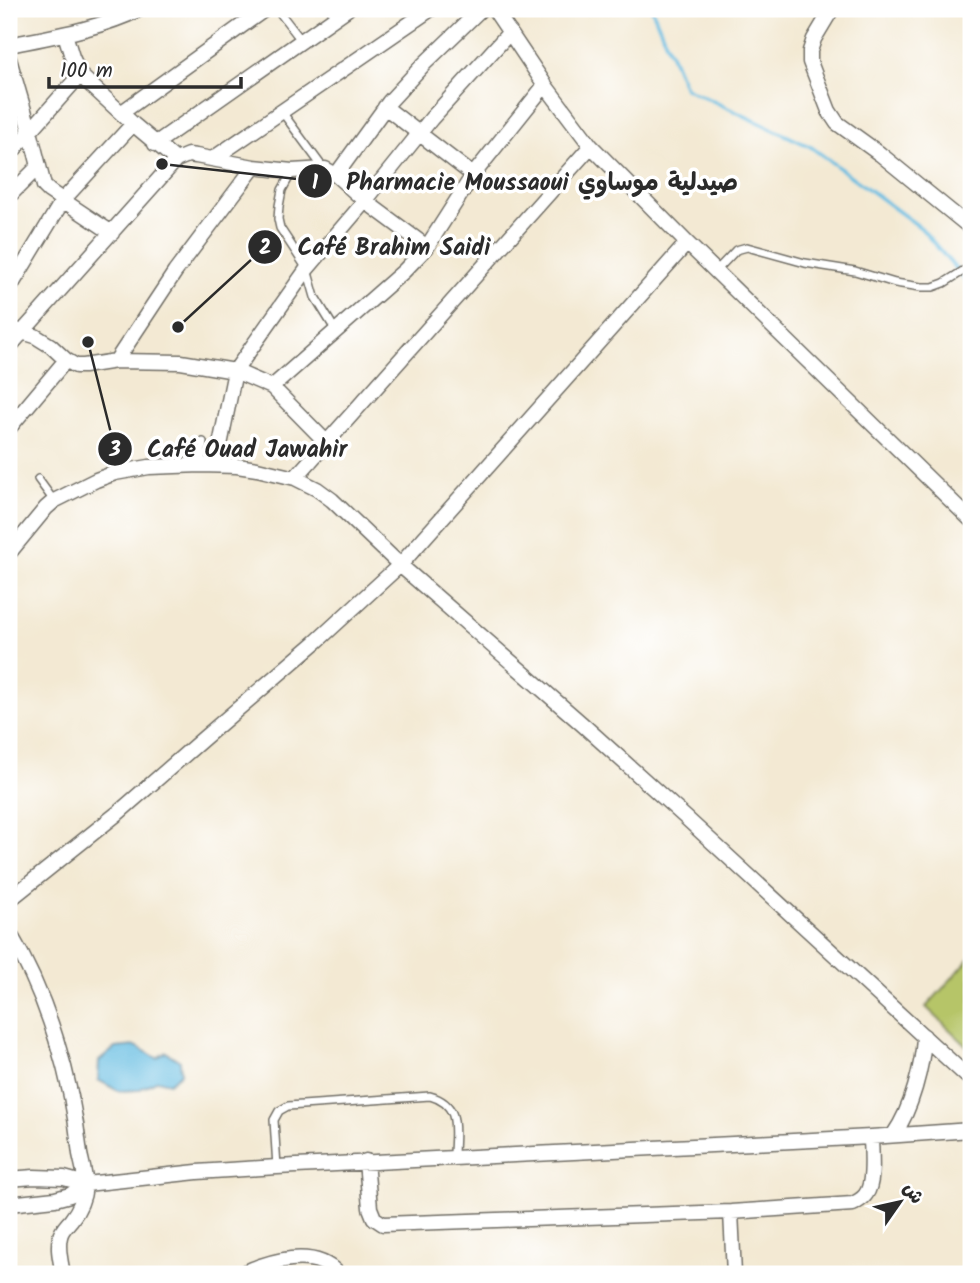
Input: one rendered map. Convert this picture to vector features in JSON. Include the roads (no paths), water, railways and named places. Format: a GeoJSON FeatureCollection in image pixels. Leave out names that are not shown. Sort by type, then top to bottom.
{"type":"FeatureCollection","features":[{"type":"Feature","properties":{"kind":"street"},"geometry":{"type":"LineString","coordinates":[[9,45],[96,27],[140,9]]}},
{"type":"Feature","properties":{"kind":"street"},"geometry":{"type":"LineString","coordinates":[[121,113],[265,9]]}},
{"type":"Feature","properties":{"kind":"street"},"geometry":{"type":"LineString","coordinates":[[155,144],[347,9]]}},
{"type":"Feature","properties":{"kind":"street"},"geometry":{"type":"LineString","coordinates":[[214,158],[431,9]]}},
{"type":"Feature","properties":{"kind":"street"},"geometry":{"type":"LineString","coordinates":[[330,172],[424,64],[481,9]]}},
{"type":"Feature","properties":{"kind":"street"},"geometry":{"type":"LineString","coordinates":[[494,9],[545,85],[591,146],[971,520]]}},
{"type":"Feature","properties":{"kind":"street"},"geometry":{"type":"LineString","coordinates":[[832,9],[814,39],[810,62],[836,123],[869,145],[971,228]]}},
{"type":"Feature","properties":{"kind":"street"},"geometry":{"type":"LineString","coordinates":[[208,465],[235,371],[307,268],[418,134],[510,32]]}},
{"type":"Feature","properties":{"kind":"street"},"geometry":{"type":"LineString","coordinates":[[65,34],[80,75],[132,124],[176,160]]}},
{"type":"Feature","properties":{"kind":"street"},"geometry":{"type":"LineString","coordinates":[[9,59],[44,186],[111,233]]}},
{"type":"Feature","properties":{"kind":"street"},"geometry":{"type":"LineString","coordinates":[[9,155],[80,75]]}},
{"type":"Feature","properties":{"kind":"street"},"geometry":{"type":"LineString","coordinates":[[272,387],[404,271],[427,247],[473,176],[545,85]]}},
{"type":"Feature","properties":{"kind":"street"},"geometry":{"type":"LineString","coordinates":[[385,107],[473,176]]}},
{"type":"Feature","properties":{"kind":"street"},"geometry":{"type":"LineString","coordinates":[[9,289],[63,200],[132,124]]}},
{"type":"Feature","properties":{"kind":"street"},"geometry":{"type":"LineString","coordinates":[[295,478],[591,146]]}},
{"type":"Feature","properties":{"kind":"street"},"geometry":{"type":"LineString","coordinates":[[9,347],[15,330],[111,233],[176,160],[188,155],[254,167],[330,172],[427,247]]}},
{"type":"Feature","properties":{"kind":"street"},"geometry":{"type":"LineString","coordinates":[[9,196],[39,166]]}},
{"type":"Feature","properties":{"kind":"street"},"geometry":{"type":"LineString","coordinates":[[116,360],[175,272],[254,167]]}},
{"type":"Feature","properties":{"kind":"street"},"geometry":{"type":"LineString","coordinates":[[9,900],[118,813],[316,642],[400,565],[687,243]]}},
{"type":"Feature","properties":{"kind":"street"},"geometry":{"type":"LineString","coordinates":[[15,330],[35,336],[76,366],[116,360],[181,362],[235,371],[272,387],[327,443]]}},
{"type":"Feature","properties":{"kind":"street"},"geometry":{"type":"LineString","coordinates":[[9,428],[65,360]]}},
{"type":"Feature","properties":{"kind":"street"},"geometry":{"type":"LineString","coordinates":[[9,553],[46,508],[96,480],[115,473],[149,467],[208,465],[257,469],[295,478],[317,489],[602,742],[971,1080]]}},
{"type":"Feature","properties":{"kind":"street"},"geometry":{"type":"LineString","coordinates":[[9,932],[37,986],[57,1045],[76,1122],[86,1184],[80,1207],[60,1238],[63,1274]]}},
{"type":"Feature","properties":{"kind":"street"},"geometry":{"type":"LineString","coordinates":[[894,1134],[906,1113],[916,1082],[924,1052],[924,1036]]}},
{"type":"Feature","properties":{"kind":"street"},"geometry":{"type":"LineString","coordinates":[[9,1179],[64,1178],[86,1184],[197,1172],[366,1161],[971,1130]]}},
{"type":"Feature","properties":{"kind":"street"},"geometry":{"type":"LineString","coordinates":[[366,1161],[370,1208],[374,1218],[383,1224],[731,1212],[853,1204],[862,1199],[871,1182],[871,1136]]}},
{"type":"Feature","properties":{"kind":"street"},"geometry":{"type":"LineString","coordinates":[[9,1204],[55,1199],[70,1195],[86,1184]]}},
{"type":"Feature","properties":{"kind":"street"},"geometry":{"type":"LineString","coordinates":[[731,1212],[734,1274]]}},
{"type":"Feature","properties":{"kind":"street"},"geometry":{"type":"LineString","coordinates":[[241,1274],[279,1260],[301,1259],[321,1261],[331,1266],[338,1274]]}},
{"type":"Feature","properties":{"kind":"lane"},"geometry":{"type":"LineString","coordinates":[[277,9],[301,40]]}},
{"type":"Feature","properties":{"kind":"lane"},"geometry":{"type":"LineString","coordinates":[[282,112],[330,172]]}},
{"type":"Feature","properties":{"kind":"lane"},"geometry":{"type":"LineString","coordinates":[[292,171],[282,190],[278,219],[280,228],[307,268],[315,297],[336,331]]}},
{"type":"Feature","properties":{"kind":"lane"},"geometry":{"type":"LineString","coordinates":[[716,271],[736,250],[747,247],[921,287],[944,283],[971,266]]}},
{"type":"Feature","properties":{"kind":"lane"},"geometry":{"type":"LineString","coordinates":[[203,442],[208,465]]}},
{"type":"Feature","properties":{"kind":"lane"},"geometry":{"type":"LineString","coordinates":[[107,448],[115,473]]}},
{"type":"Feature","properties":{"kind":"lane"},"geometry":{"type":"LineString","coordinates":[[38,479],[54,502]]}},
{"type":"Feature","properties":{"kind":"lane"},"geometry":{"type":"LineString","coordinates":[[277,1167],[274,1119],[279,1111],[288,1106],[430,1096],[442,1099],[454,1116],[454,1157]]}},
{"type":"Feature","properties":{"kind":"water"},"geometry":{"type":"Polygon","coordinates":[[[136,1046],[157,1058],[166,1052],[180,1061],[181,1073],[169,1083],[158,1080],[138,1090],[118,1091],[98,1080],[99,1061],[115,1048],[136,1046]]]}},
{"type":"Feature","properties":{"kind":"waterway"},"geometry":{"type":"LineString","coordinates":[[652,9],[685,88],[811,147],[921,228],[971,287]]}},
{"type":"Feature","properties":{"kind":"place","name":"Pharmacie Moussaoui صيدلية موساوي"},"geometry":{"type":"Point","coordinates":[162,164]}},
{"type":"Feature","properties":{"kind":"place","name":"Café Brahim Saidi"},"geometry":{"type":"Point","coordinates":[178,327]}},
{"type":"Feature","properties":{"kind":"place","name":"Café Ouad Jawahir"},"geometry":{"type":"Point","coordinates":[88,342]}}]}
